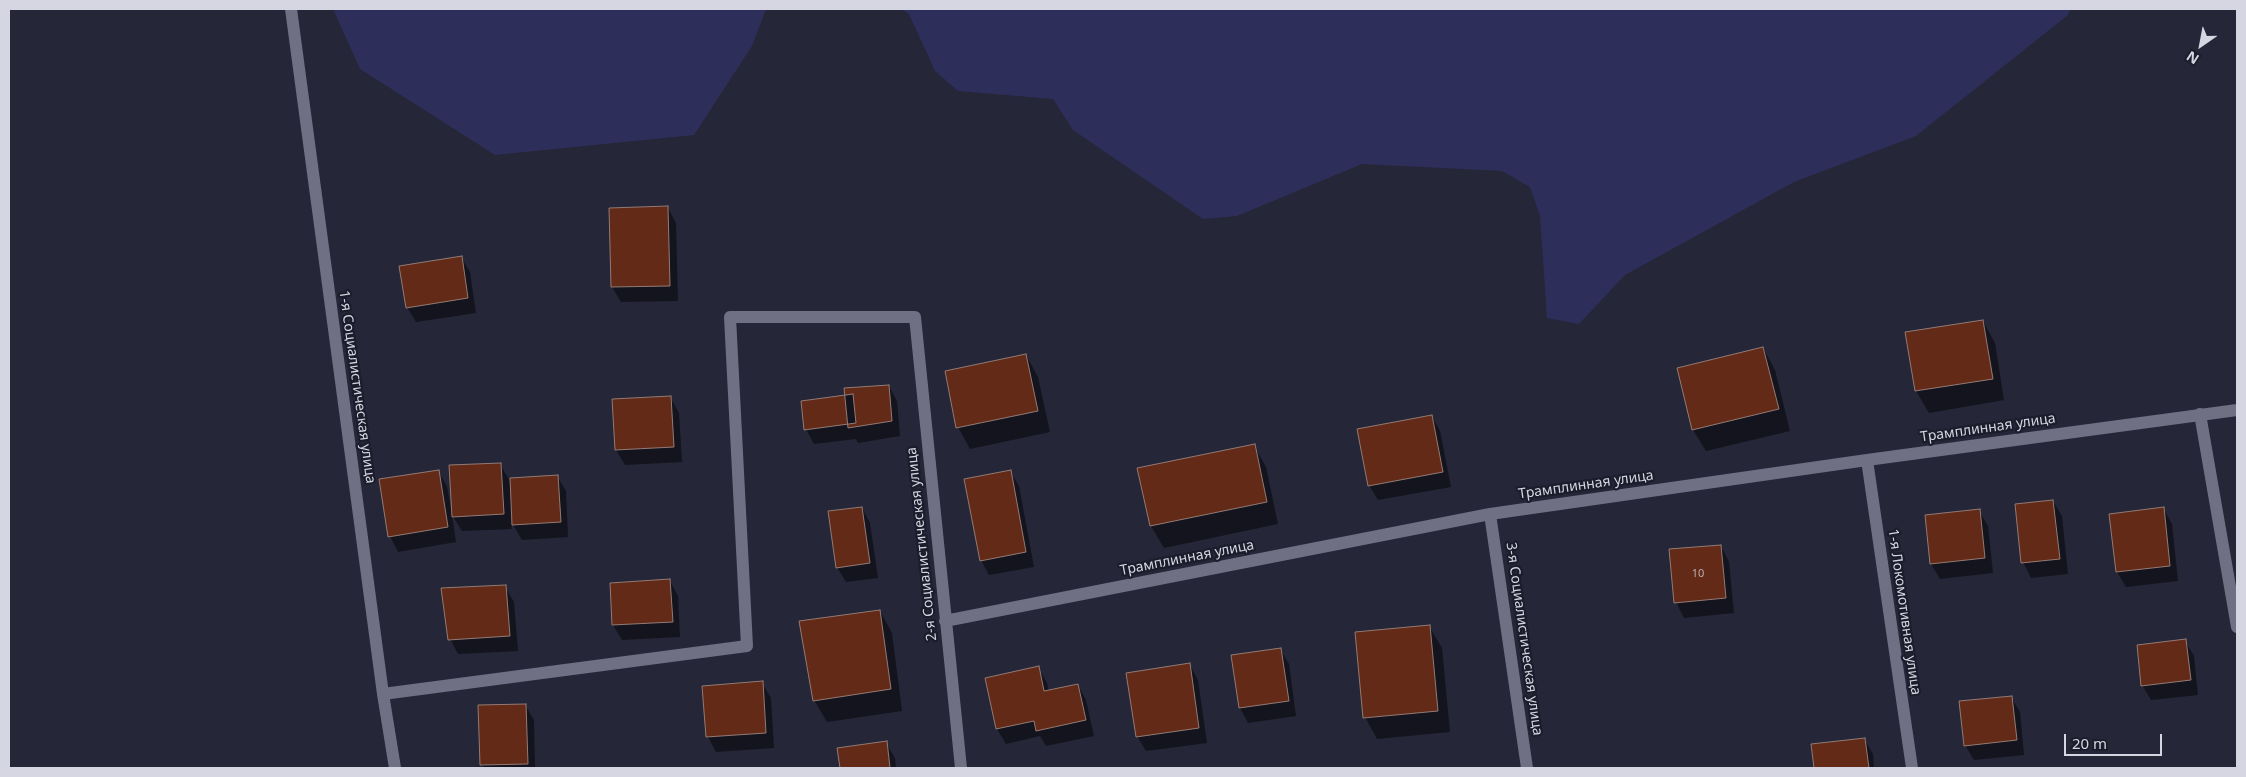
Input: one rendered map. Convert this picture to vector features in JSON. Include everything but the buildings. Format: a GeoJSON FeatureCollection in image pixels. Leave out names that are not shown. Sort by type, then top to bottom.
{"type":"FeatureCollection","features":[{"type":"Feature","properties":{"kind":"street","name":"1-я Социалистическая улица"},"geometry":{"type":"LineString","coordinates":[[290,9],[383,694],[396,768]]}},
{"type":"Feature","properties":{"kind":"street","name":"2-я Социалистическая улица"},"geometry":{"type":"LineString","coordinates":[[383,694],[747,646],[730,317],[915,317],[961,768]]}},
{"type":"Feature","properties":{"kind":"street","name":"Трамплинная улица"},"geometry":{"type":"LineString","coordinates":[[945,621],[1490,514],[2237,410]]}},
{"type":"Feature","properties":{"kind":"street"},"geometry":{"type":"LineString","coordinates":[[2200,414],[2237,627]]}},
{"type":"Feature","properties":{"kind":"street","name":"1-я Локомотивная улица"},"geometry":{"type":"LineString","coordinates":[[1867,460],[1912,768]]}},
{"type":"Feature","properties":{"kind":"street","name":"3-я Социалистическая улица"},"geometry":{"type":"LineString","coordinates":[[1490,514],[1527,768]]}},
{"type":"Feature","properties":{"kind":"shaded area"},"geometry":{"type":"Polygon","coordinates":[[[333,9],[766,9],[752,46],[694,135],[495,155],[360,69],[333,9]]]}},
{"type":"Feature","properties":{"kind":"shaded area"},"geometry":{"type":"Polygon","coordinates":[[[902,9],[2070,9],[2068,15],[1916,136],[1794,182],[1625,275],[1579,324],[1547,318],[1540,216],[1530,187],[1502,171],[1362,164],[1237,216],[1203,219],[1073,130],[1053,99],[958,91],[935,71],[909,14],[902,9]]]}}]}
